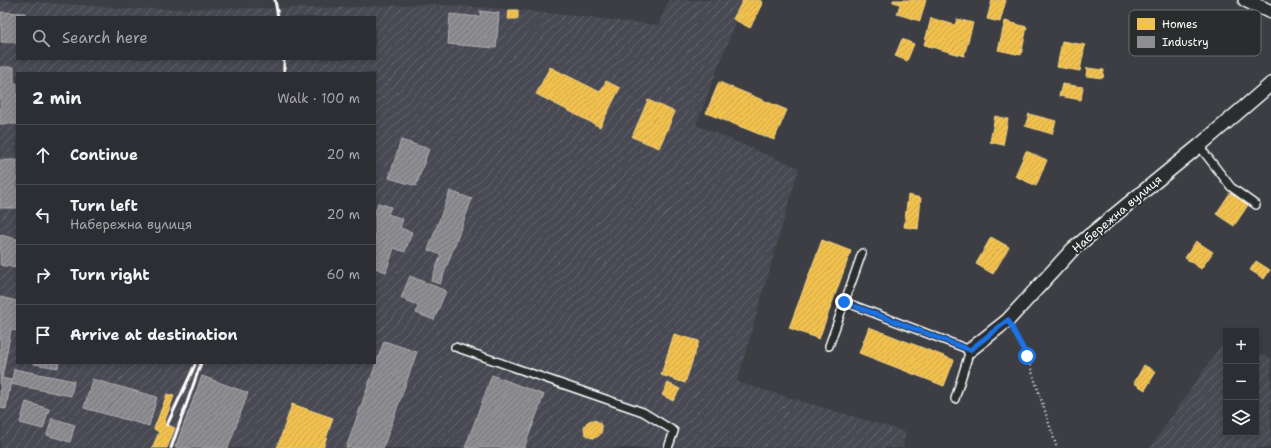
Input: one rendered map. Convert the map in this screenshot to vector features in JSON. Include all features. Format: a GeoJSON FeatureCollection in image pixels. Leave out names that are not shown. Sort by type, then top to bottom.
{"type":"FeatureCollection","features":[{"type":"Feature","properties":{"kind":"street"},"geometry":{"type":"LineString","coordinates":[[1245,0],[1271,12]]}},
{"type":"Feature","properties":{"kind":"street","name":"Набережна вулиця"},"geometry":{"type":"LineString","coordinates":[[970,350],[1008,320],[1073,249],[1199,146],[1271,84]]}},
{"type":"Feature","properties":{"kind":"lane"},"geometry":{"type":"LineString","coordinates":[[1199,146],[1231,187],[1256,205]]}},
{"type":"Feature","properties":{"kind":"lane"},"geometry":{"type":"LineString","coordinates":[[829,346],[862,253]]}},
{"type":"Feature","properties":{"kind":"lane"},"geometry":{"type":"LineString","coordinates":[[844,302],[970,350],[955,399]]}},
{"type":"Feature","properties":{"kind":"lane"},"geometry":{"type":"LineString","coordinates":[[455,347],[643,412],[674,431],[668,448]]}},
{"type":"Feature","properties":{"kind":"path"},"geometry":{"type":"LineString","coordinates":[[1008,320],[1027,356],[1058,448]]}},
{"type":"Feature","properties":{"kind":"shaded area"},"geometry":{"type":"Polygon","coordinates":[[[0,0],[112,7],[118,9],[334,8],[427,4],[518,10],[658,25],[669,0],[744,0],[696,125],[799,168],[737,382],[906,432],[903,448],[0,448],[0,434],[3,425],[0,424],[0,0]]]}},
{"type":"Feature","properties":{"kind":"shaded area"},"geometry":{"type":"Polygon","coordinates":[[[1223,342],[1223,436],[1259,436],[1259,354],[1271,358],[1271,448],[1150,448],[1223,342]]]}},
{"type":"Feature","properties":{"kind":"building: Homes"},"geometry":{"type":"Polygon","coordinates":[[[743,0],[759,0],[763,2],[750,28],[733,19],[743,0]]]}},
{"type":"Feature","properties":{"kind":"building: Homes"},"geometry":{"type":"Polygon","coordinates":[[[893,0],[926,0],[920,21],[897,14],[900,4],[893,2],[893,0]]]}},
{"type":"Feature","properties":{"kind":"building: Homes"},"geometry":{"type":"Polygon","coordinates":[[[992,0],[1006,0],[1000,22],[987,19],[992,0]]]}},
{"type":"Feature","properties":{"kind":"building: Homes"},"geometry":{"type":"Polygon","coordinates":[[[509,10],[518,10],[518,19],[508,19],[509,10]]]}},
{"type":"Feature","properties":{"kind":"building: Homes"},"geometry":{"type":"Polygon","coordinates":[[[931,18],[955,25],[957,19],[973,23],[964,56],[924,45],[931,18]]]}},
{"type":"Feature","properties":{"kind":"building: Homes"},"geometry":{"type":"Polygon","coordinates":[[[1005,21],[1027,27],[1021,55],[998,50],[1005,21]]]}},
{"type":"Feature","properties":{"kind":"building: Homes"},"geometry":{"type":"Polygon","coordinates":[[[902,39],[914,44],[907,61],[895,56],[902,39]]]}},
{"type":"Feature","properties":{"kind":"building: Homes"},"geometry":{"type":"Polygon","coordinates":[[[1062,41],[1085,45],[1080,71],[1057,67],[1062,41]]]}},
{"type":"Feature","properties":{"kind":"building: Homes"},"geometry":{"type":"Polygon","coordinates":[[[550,67],[600,92],[606,81],[620,88],[600,127],[536,94],[550,67]]]}},
{"type":"Feature","properties":{"kind":"building: Homes"},"geometry":{"type":"Polygon","coordinates":[[[1087,68],[1104,70],[1103,78],[1086,76],[1087,68]]]}},
{"type":"Feature","properties":{"kind":"building: Homes"},"geometry":{"type":"Polygon","coordinates":[[[719,82],[787,110],[774,140],[706,113],[719,82]]]}},
{"type":"Feature","properties":{"kind":"building: Homes"},"geometry":{"type":"Polygon","coordinates":[[[1062,84],[1083,87],[1081,100],[1059,96],[1062,84]]]}},
{"type":"Feature","properties":{"kind":"building: Homes"},"geometry":{"type":"Polygon","coordinates":[[[648,100],[675,112],[659,148],[632,137],[648,100]]]}},
{"type":"Feature","properties":{"kind":"building: Homes"},"geometry":{"type":"Polygon","coordinates":[[[1029,114],[1056,121],[1052,134],[1025,126],[1029,114]]]}},
{"type":"Feature","properties":{"kind":"building: Homes"},"geometry":{"type":"Polygon","coordinates":[[[995,116],[1008,119],[1003,145],[990,142],[995,116]]]}},
{"type":"Feature","properties":{"kind":"building: Homes"},"geometry":{"type":"Polygon","coordinates":[[[1026,151],[1047,160],[1036,186],[1015,176],[1026,151]]]}},
{"type":"Feature","properties":{"kind":"building: Homes"},"geometry":{"type":"Polygon","coordinates":[[[1230,193],[1248,205],[1234,226],[1216,214],[1230,193]]]}},
{"type":"Feature","properties":{"kind":"building: Homes"},"geometry":{"type":"Polygon","coordinates":[[[908,195],[921,198],[918,229],[904,227],[908,195]]]}},
{"type":"Feature","properties":{"kind":"building: Homes"},"geometry":{"type":"Polygon","coordinates":[[[991,237],[1009,247],[993,274],[976,264],[991,237]]]}},
{"type":"Feature","properties":{"kind":"building: Homes"},"geometry":{"type":"Polygon","coordinates":[[[822,240],[851,251],[819,339],[789,328],[822,240]]]}},
{"type":"Feature","properties":{"kind":"building: Homes"},"geometry":{"type":"Polygon","coordinates":[[[1196,241],[1213,252],[1201,269],[1185,258],[1196,241]]]}},
{"type":"Feature","properties":{"kind":"building: Homes"},"geometry":{"type":"Polygon","coordinates":[[[1256,261],[1270,270],[1264,279],[1250,270],[1256,261]]]}},
{"type":"Feature","properties":{"kind":"building: Homes"},"geometry":{"type":"Polygon","coordinates":[[[869,327],[954,360],[944,386],[859,353],[869,327]]]}},
{"type":"Feature","properties":{"kind":"building: Homes"},"geometry":{"type":"Polygon","coordinates":[[[674,334],[699,341],[685,383],[661,375],[674,334]]]}},
{"type":"Feature","properties":{"kind":"building: Homes"},"geometry":{"type":"Polygon","coordinates":[[[1144,365],[1156,372],[1145,390],[1134,383],[1144,365]]]}},
{"type":"Feature","properties":{"kind":"building: Homes"},"geometry":{"type":"Polygon","coordinates":[[[668,383],[680,389],[673,401],[662,395],[668,383]]]}},
{"type":"Feature","properties":{"kind":"building: Homes"},"geometry":{"type":"Polygon","coordinates":[[[167,394],[174,396],[164,423],[175,428],[167,448],[152,448],[159,432],[154,429],[167,394]]]}},
{"type":"Feature","properties":{"kind":"building: Homes"},"geometry":{"type":"Polygon","coordinates":[[[292,404],[333,418],[323,448],[277,448],[292,404]]]}},
{"type":"Feature","properties":{"kind":"building: Homes"},"geometry":{"type":"Polygon","coordinates":[[[589,420],[597,420],[602,425],[600,436],[597,438],[589,438],[584,433],[584,425],[589,420]]]}},
{"type":"Feature","properties":{"kind":"building: Industry"},"geometry":{"type":"Polygon","coordinates":[[[480,11],[499,13],[496,48],[448,44],[450,14],[480,17],[480,11]]]}},
{"type":"Feature","properties":{"kind":"building: Industry"},"geometry":{"type":"Polygon","coordinates":[[[1,12],[25,13],[25,16],[16,16],[16,43],[1,42],[1,12]]]}},
{"type":"Feature","properties":{"kind":"building: Industry"},"geometry":{"type":"Polygon","coordinates":[[[0,67],[14,67],[14,83],[16,83],[16,124],[0,124],[0,67]]]}},
{"type":"Feature","properties":{"kind":"building: Industry"},"geometry":{"type":"Polygon","coordinates":[[[401,140],[429,149],[416,186],[389,178],[401,140]]]}},
{"type":"Feature","properties":{"kind":"building: Industry"},"geometry":{"type":"Polygon","coordinates":[[[0,160],[16,160],[16,208],[0,208],[0,160]]]}},
{"type":"Feature","properties":{"kind":"building: Industry"},"geometry":{"type":"Polygon","coordinates":[[[450,191],[472,199],[440,284],[431,281],[441,255],[428,250],[450,191]]]}},
{"type":"Feature","properties":{"kind":"building: Industry"},"geometry":{"type":"Polygon","coordinates":[[[378,203],[391,207],[388,214],[403,219],[400,228],[412,232],[405,252],[394,248],[386,272],[376,268],[376,209],[378,203]]]}},
{"type":"Feature","properties":{"kind":"building: Industry"},"geometry":{"type":"Polygon","coordinates":[[[0,235],[16,239],[16,268],[0,265],[0,235]]]}},
{"type":"Feature","properties":{"kind":"building: Industry"},"geometry":{"type":"Polygon","coordinates":[[[410,276],[446,291],[434,320],[416,313],[418,306],[401,298],[410,276]]]}},
{"type":"Feature","properties":{"kind":"building: Industry"},"geometry":{"type":"Polygon","coordinates":[[[0,297],[16,301],[16,331],[11,330],[2,378],[11,380],[6,409],[0,408],[0,297]]]}},
{"type":"Feature","properties":{"kind":"building: Industry"},"geometry":{"type":"Polygon","coordinates":[[[384,341],[417,352],[383,448],[346,448],[376,364],[384,341]]]}},
{"type":"Feature","properties":{"kind":"building: Industry"},"geometry":{"type":"Polygon","coordinates":[[[34,364],[59,364],[58,368],[34,364]]]}},
{"type":"Feature","properties":{"kind":"building: Industry"},"geometry":{"type":"Polygon","coordinates":[[[14,369],[74,381],[71,396],[11,384],[14,369]]]}},
{"type":"Feature","properties":{"kind":"building: Industry"},"geometry":{"type":"Polygon","coordinates":[[[492,375],[544,395],[524,448],[465,448],[492,375]]]}},
{"type":"Feature","properties":{"kind":"building: Industry"},"geometry":{"type":"Polygon","coordinates":[[[202,376],[248,393],[228,448],[175,448],[202,376]]]}},
{"type":"Feature","properties":{"kind":"building: Industry"},"geometry":{"type":"Polygon","coordinates":[[[92,379],[157,397],[149,426],[84,408],[92,379]]]}},
{"type":"Feature","properties":{"kind":"building: Industry"},"geometry":{"type":"Polygon","coordinates":[[[26,402],[49,409],[43,429],[20,423],[26,402]]]}},
{"type":"Feature","properties":{"kind":"building: Industry"},"geometry":{"type":"Polygon","coordinates":[[[52,418],[75,425],[70,442],[47,435],[52,418]]]}},
{"type":"Feature","properties":{"kind":"railway"},"geometry":{"type":"LineString","coordinates":[[275,0],[278,16]]}},
{"type":"Feature","properties":{"kind":"railway"},"geometry":{"type":"LineString","coordinates":[[284,60],[284,72]]}},
{"type":"Feature","properties":{"kind":"railway"},"geometry":{"type":"LineString","coordinates":[[171,448],[201,364]]}},
{"type":"Feature","properties":{"kind":"railway"},"geometry":{"type":"LineString","coordinates":[[167,425],[195,365]]}},
{"type":"Feature","properties":{"kind":"route"},"geometry":{"type":"LineString","coordinates":[[844,302],[970,350],[1008,320],[1027,356]]}}]}
